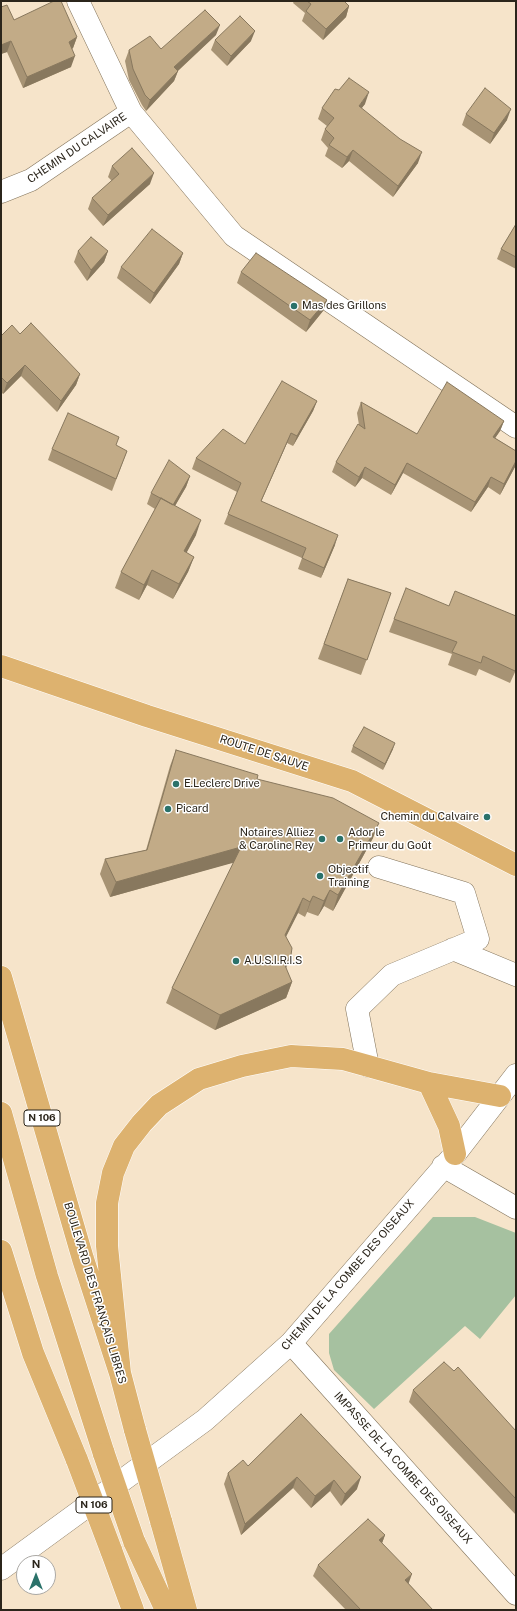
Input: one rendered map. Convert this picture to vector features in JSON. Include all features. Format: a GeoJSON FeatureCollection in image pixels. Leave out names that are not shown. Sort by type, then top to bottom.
{"type":"FeatureCollection","features":[{"type":"Feature","properties":{"kind":"main road","name":"ROUTE DE SAUVE"},"geometry":{"type":"LineString","coordinates":[[1,666],[147,716],[352,781],[516,865]]}},
{"type":"Feature","properties":{"kind":"main road","name":"BOULEVARD DES FRANÇAIS LIBRES"},"geometry":{"type":"LineString","coordinates":[[1,977],[83,1259],[120,1373],[186,1610]]}},
{"type":"Feature","properties":{"kind":"main road"},"geometry":{"type":"LineString","coordinates":[[120,1373],[107,1246],[106,1203],[113,1173],[124,1146],[142,1123],[159,1105],[199,1079],[242,1066],[290,1056],[343,1059],[429,1083],[500,1096]]}},
{"type":"Feature","properties":{"kind":"main road"},"geometry":{"type":"LineString","coordinates":[[429,1083],[448,1126],[449,1160]]}},
{"type":"Feature","properties":{"kind":"main road","name":"N 106"},"geometry":{"type":"LineString","coordinates":[[1,1113],[47,1276],[104,1454],[134,1541],[166,1610]]}},
{"type":"Feature","properties":{"kind":"main road","name":"N 106"},"geometry":{"type":"LineString","coordinates":[[1,1251],[33,1353],[77,1460],[133,1610]]}},
{"type":"Feature","properties":{"kind":"main road","name":"N 106"},"geometry":{"type":"LineString","coordinates":[[134,1541],[150,1610]]}},
{"type":"Feature","properties":{"kind":"street"},"geometry":{"type":"LineString","coordinates":[[78,1],[131,112],[234,236],[516,427]]}},
{"type":"Feature","properties":{"kind":"street","name":"CHEMIN DU CALVAIRE"},"geometry":{"type":"LineString","coordinates":[[1,192],[31,180],[131,112]]}},
{"type":"Feature","properties":{"kind":"street"},"geometry":{"type":"LineString","coordinates":[[368,1066],[356,1010],[392,976],[478,939],[464,893],[379,867]]}},
{"type":"Feature","properties":{"kind":"street"},"geometry":{"type":"LineString","coordinates":[[453,950],[516,975]]}},
{"type":"Feature","properties":{"kind":"street","name":"CHEMIN DE LA COMBE DES OISEAUX"},"geometry":{"type":"LineString","coordinates":[[1,1569],[205,1420],[291,1343],[449,1160],[516,1075]]}},
{"type":"Feature","properties":{"kind":"street"},"geometry":{"type":"LineString","coordinates":[[449,1160],[516,1208]]}},
{"type":"Feature","properties":{"kind":"street","name":"IMPASSE DE LA COMBE DES OISEAUX"},"geometry":{"type":"LineString","coordinates":[[291,1343],[516,1594]]}},
{"type":"Feature","properties":{"kind":"green space"},"geometry":{"type":"Polygon","coordinates":[[[433,1217],[475,1217],[516,1233],[516,1295],[480,1339],[465,1326],[374,1409],[334,1370],[329,1353],[329,1334],[433,1217]]]}},
{"type":"Feature","properties":{"kind":"building"},"geometry":{"type":"Polygon","coordinates":[[[54,1],[61,1],[77,37],[69,42],[75,56],[27,77],[11,41],[1,45],[1,7],[7,5],[14,20],[54,1]]]}},
{"type":"Feature","properties":{"kind":"building"},"geometry":{"type":"Polygon","coordinates":[[[307,1],[344,1],[349,6],[326,29],[306,11],[311,4],[307,1]]]}},
{"type":"Feature","properties":{"kind":"building"},"geometry":{"type":"Polygon","coordinates":[[[205,10],[220,25],[174,67],[178,71],[150,100],[145,95],[133,69],[129,50],[150,36],[161,49],[205,10]]]}},
{"type":"Feature","properties":{"kind":"building"},"geometry":{"type":"Polygon","coordinates":[[[240,16],[255,31],[231,56],[215,40],[240,16]]]}},
{"type":"Feature","properties":{"kind":"building"},"geometry":{"type":"Polygon","coordinates":[[[349,78],[369,92],[359,106],[400,139],[422,152],[398,186],[353,150],[347,157],[329,145],[334,138],[325,129],[334,118],[322,108],[335,89],[339,90],[349,78]]]}},
{"type":"Feature","properties":{"kind":"building"},"geometry":{"type":"Polygon","coordinates":[[[485,88],[511,109],[494,133],[466,114],[485,88]]]}},
{"type":"Feature","properties":{"kind":"building"},"geometry":{"type":"Polygon","coordinates":[[[132,148],[154,173],[108,215],[92,198],[119,174],[112,166],[132,148]]]}},
{"type":"Feature","properties":{"kind":"building"},"geometry":{"type":"Polygon","coordinates":[[[516,224],[516,257],[501,249],[516,224]]]}},
{"type":"Feature","properties":{"kind":"building"},"geometry":{"type":"Polygon","coordinates":[[[152,229],[183,253],[154,293],[121,267],[152,229]]]}},
{"type":"Feature","properties":{"kind":"building"},"geometry":{"type":"Polygon","coordinates":[[[91,237],[108,251],[91,270],[78,251],[91,237]]]}},
{"type":"Feature","properties":{"kind":"building"},"geometry":{"type":"Polygon","coordinates":[[[256,253],[327,300],[310,320],[241,272],[256,253]]]}},
{"type":"Feature","properties":{"kind":"building"},"geometry":{"type":"Polygon","coordinates":[[[31,323],[80,374],[61,401],[25,365],[7,383],[1,377],[1,336],[12,325],[20,334],[31,323]]]}},
{"type":"Feature","properties":{"kind":"building"},"geometry":{"type":"Polygon","coordinates":[[[282,381],[317,401],[297,436],[291,433],[261,501],[338,535],[324,568],[302,558],[306,548],[228,514],[241,483],[196,458],[223,429],[245,444],[282,381]]]}},
{"type":"Feature","properties":{"kind":"building"},"geometry":{"type":"Polygon","coordinates":[[[447,382],[504,421],[493,437],[516,451],[516,461],[504,484],[491,477],[475,502],[407,463],[395,485],[365,467],[359,477],[336,462],[358,424],[365,429],[361,402],[417,434],[447,382]]]}},
{"type":"Feature","properties":{"kind":"building"},"geometry":{"type":"Polygon","coordinates":[[[68,413],[119,437],[116,445],[127,451],[116,479],[52,449],[68,413]]]}},
{"type":"Feature","properties":{"kind":"building"},"geometry":{"type":"Polygon","coordinates":[[[169,460],[190,476],[173,505],[151,493],[169,460]]]}},
{"type":"Feature","properties":{"kind":"building"},"geometry":{"type":"Polygon","coordinates":[[[161,498],[201,520],[184,551],[194,557],[179,584],[152,570],[144,585],[121,572],[161,498]]]}},
{"type":"Feature","properties":{"kind":"building"},"geometry":{"type":"Polygon","coordinates":[[[348,579],[391,593],[367,660],[324,644],[348,579]]]}},
{"type":"Feature","properties":{"kind":"building"},"geometry":{"type":"Polygon","coordinates":[[[406,588],[449,606],[455,591],[516,616],[515,671],[483,656],[481,663],[452,652],[457,642],[394,619],[406,588]]]}},
{"type":"Feature","properties":{"kind":"building"},"geometry":{"type":"Polygon","coordinates":[[[364,727],[395,743],[385,764],[353,746],[364,727]]]}},
{"type":"Feature","properties":{"kind":"building"},"geometry":{"type":"Polygon","coordinates":[[[176,750],[258,775],[257,779],[333,798],[379,823],[338,895],[330,890],[324,901],[313,896],[310,902],[303,898],[285,935],[292,948],[291,955],[284,963],[292,982],[220,1015],[172,988],[241,847],[116,882],[105,859],[147,850],[176,750]]]}},
{"type":"Feature","properties":{"kind":"building"},"geometry":{"type":"Polygon","coordinates":[[[444,1362],[454,1371],[458,1367],[516,1431],[516,1499],[413,1390],[444,1362]]]}},
{"type":"Feature","properties":{"kind":"building"},"geometry":{"type":"Polygon","coordinates":[[[301,1414],[361,1477],[345,1494],[334,1480],[315,1496],[297,1477],[245,1524],[228,1473],[243,1460],[248,1466],[301,1414]]]}},
{"type":"Feature","properties":{"kind":"building"},"geometry":{"type":"Polygon","coordinates":[[[368,1519],[385,1535],[379,1540],[412,1574],[405,1580],[433,1610],[361,1610],[318,1565],[368,1519]]]}},
{"type":"Feature","properties":{"kind":"place","name":"Mas des Grillons"},"geometry":{"type":"Point","coordinates":[294,306]}},
{"type":"Feature","properties":{"kind":"place","name":"E.Leclerc Drive"},"geometry":{"type":"Point","coordinates":[176,784]}},
{"type":"Feature","properties":{"kind":"place","name":"Picard"},"geometry":{"type":"Point","coordinates":[168,809]}},
{"type":"Feature","properties":{"kind":"place","name":"Chemin du Calvaire"},"geometry":{"type":"Point","coordinates":[487,817]}},
{"type":"Feature","properties":{"kind":"place","name":"Notaires Alliez & Caroline Rey"},"geometry":{"type":"Point","coordinates":[322,839]}},
{"type":"Feature","properties":{"kind":"place","name":"Ador le Primeur du Goût"},"geometry":{"type":"Point","coordinates":[340,839]}},
{"type":"Feature","properties":{"kind":"place","name":"Objectif Training"},"geometry":{"type":"Point","coordinates":[320,876]}},
{"type":"Feature","properties":{"kind":"place","name":"A.U.S.I.R.I.S"},"geometry":{"type":"Point","coordinates":[236,961]}}]}
